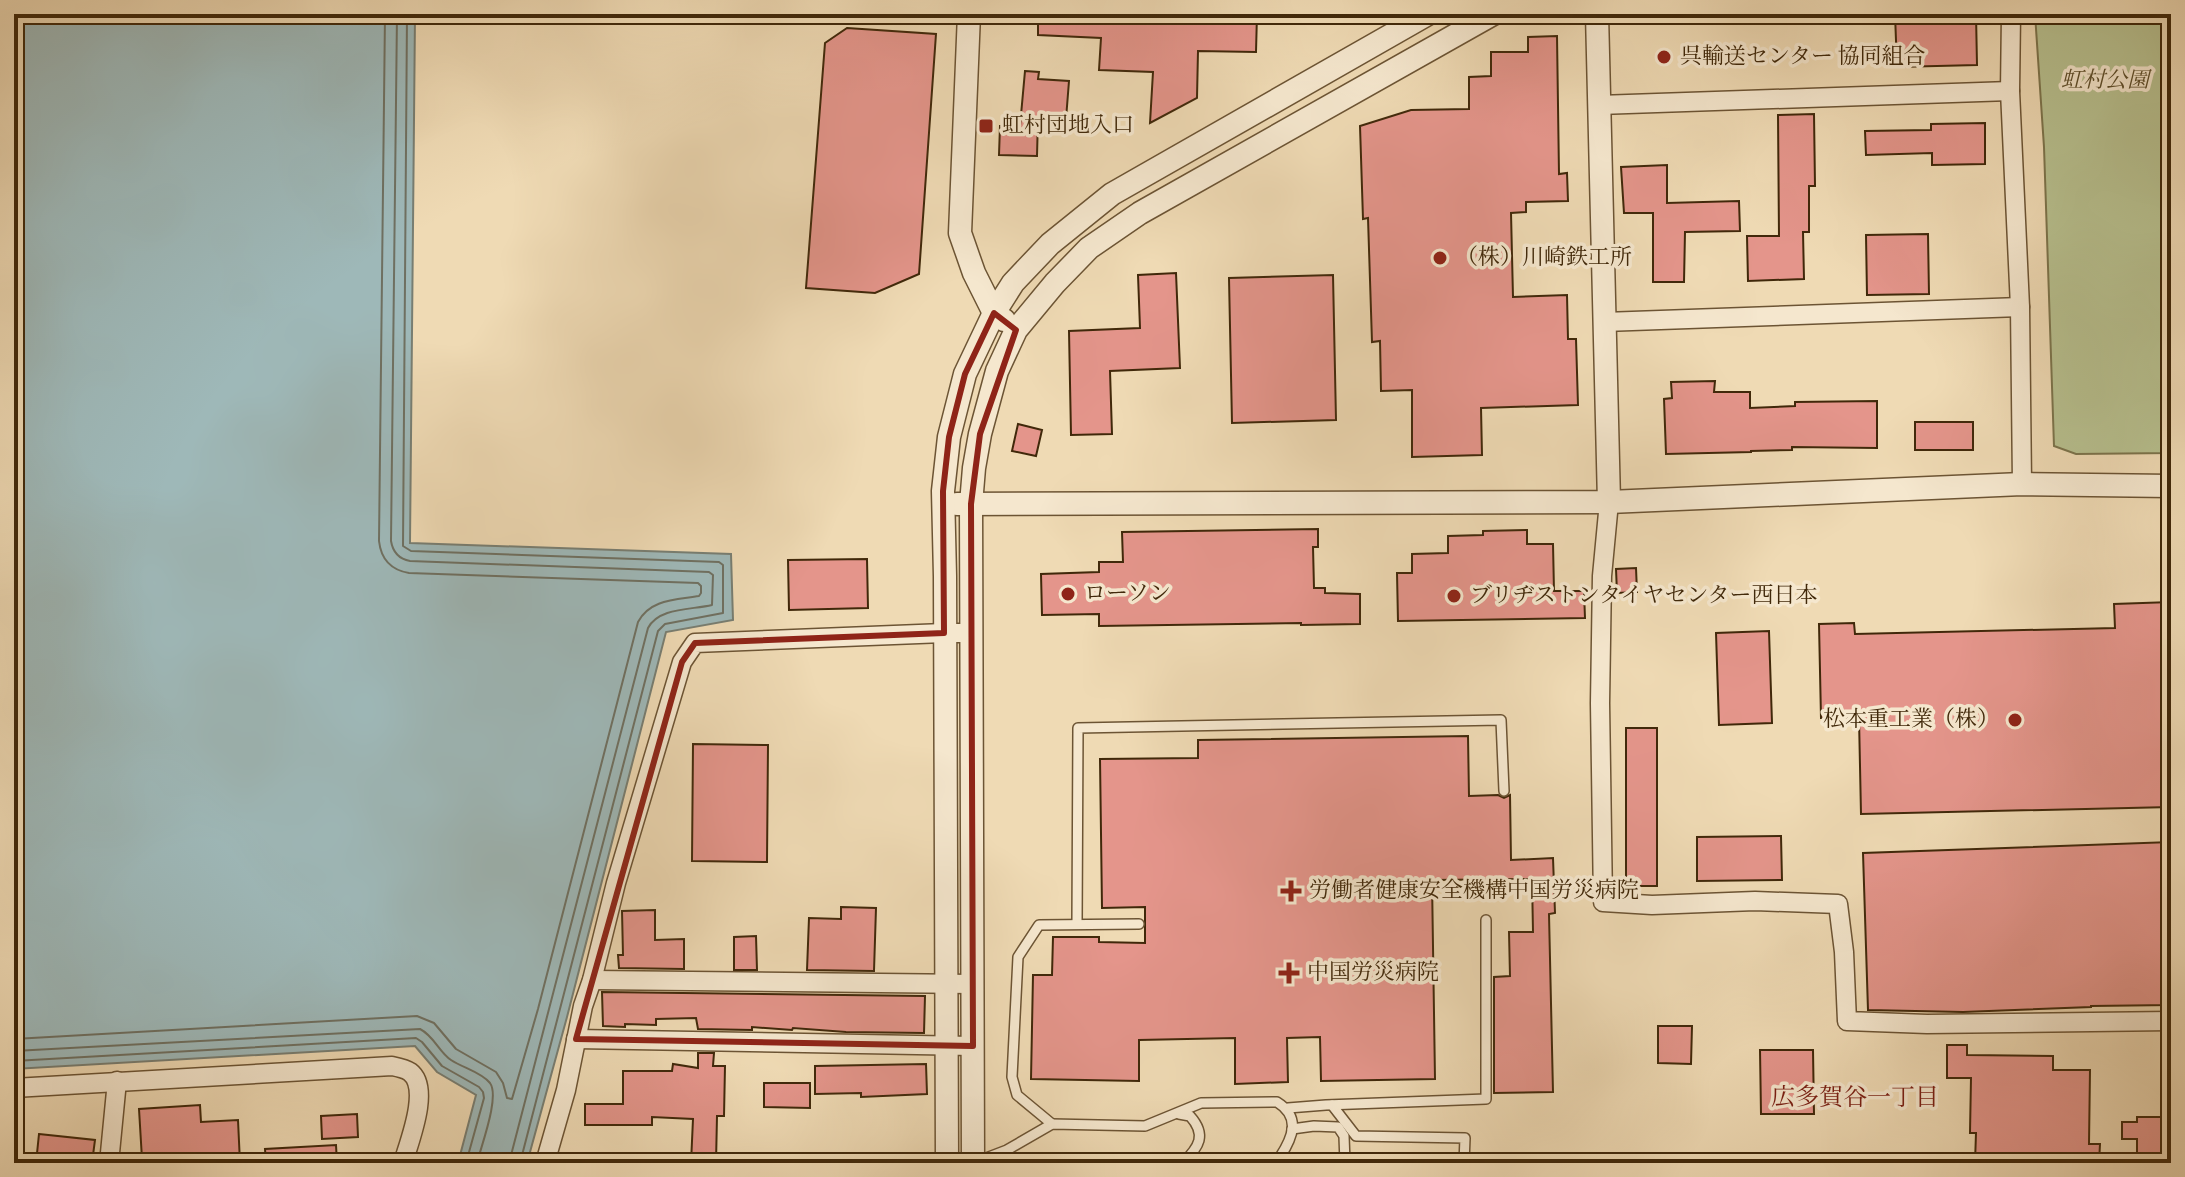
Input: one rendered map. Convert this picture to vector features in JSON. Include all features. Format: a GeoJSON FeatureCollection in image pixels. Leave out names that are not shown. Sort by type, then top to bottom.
{"type":"FeatureCollection","features":[{"type":"Feature","properties":{"kind":"street"},"geometry":{"type":"LineString","coordinates":[[969,14],[960,233],[974,273],[994,313],[1016,330]]}},
{"type":"Feature","properties":{"kind":"street"},"geometry":{"type":"LineString","coordinates":[[1428,14],[1112,194],[1050,244],[1013,283],[994,313],[965,374],[949,437],[943,491],[947,1163],[974,1163],[971,504],[980,434],[997,371],[1016,330],[1089,248],[1140,213],[1493,14]]}},
{"type":"Feature","properties":{"kind":"street"},"geometry":{"type":"LineString","coordinates":[[1449,14],[1449,39]]}},
{"type":"Feature","properties":{"kind":"street"},"geometry":{"type":"LineString","coordinates":[[1597,14],[1609,502],[1602,576],[1600,703],[1603,902],[1652,905],[1755,901],[1838,904],[1847,1021],[1927,1024],[2171,1021]]}},
{"type":"Feature","properties":{"kind":"street"},"geometry":{"type":"LineString","coordinates":[[2011,14],[2010,91],[2020,307],[2022,484]]}},
{"type":"Feature","properties":{"kind":"street"},"geometry":{"type":"LineString","coordinates":[[1599,105],[2010,91]]}},
{"type":"Feature","properties":{"kind":"street"},"geometry":{"type":"LineString","coordinates":[[1604,322],[2020,307]]}},
{"type":"Feature","properties":{"kind":"street"},"geometry":{"type":"LineString","coordinates":[[943,504],[1609,502],[2022,484],[2171,486]]}},
{"type":"Feature","properties":{"kind":"street"},"geometry":{"type":"LineString","coordinates":[[545,1163],[566,1090],[616,883],[682,662],[695,643],[971,633]]}},
{"type":"Feature","properties":{"kind":"street"},"geometry":{"type":"LineString","coordinates":[[592,980],[973,984]]}},
{"type":"Feature","properties":{"kind":"street"},"geometry":{"type":"LineString","coordinates":[[576,1039],[973,1046]]}},
{"type":"Feature","properties":{"kind":"street"},"geometry":{"type":"LineString","coordinates":[[14,1088],[392,1066],[410,1071],[419,1085],[419,1106],[403,1163]]}},
{"type":"Feature","properties":{"kind":"street"},"geometry":{"type":"LineString","coordinates":[[109,1163],[117,1081]]}},
{"type":"Feature","properties":{"kind":"lane"},"geometry":{"type":"LineString","coordinates":[[1077,924],[1078,728],[1501,720],[1504,791]]}},
{"type":"Feature","properties":{"kind":"lane"},"geometry":{"type":"LineString","coordinates":[[974,1163],[1007,1150],[1052,1124],[1145,1126],[1201,1103],[1277,1102],[1288,1108],[1486,1099],[1486,920]]}},
{"type":"Feature","properties":{"kind":"lane"},"geometry":{"type":"LineString","coordinates":[[1052,1124],[1017,1095],[1012,1077],[1018,957],[1039,925],[1139,924]]}},
{"type":"Feature","properties":{"kind":"lane"},"geometry":{"type":"LineString","coordinates":[[1332,1105],[1356,1136],[1465,1138],[1464,1163]]}},
{"type":"Feature","properties":{"kind":"lane"},"geometry":{"type":"LineString","coordinates":[[1223,1163],[1271,1162],[1280,1157],[1292,1135],[1288,1108]]}},
{"type":"Feature","properties":{"kind":"lane"},"geometry":{"type":"LineString","coordinates":[[1176,1114],[1190,1116],[1198,1125],[1200,1138],[1195,1151],[1183,1163]]}},
{"type":"Feature","properties":{"kind":"lane"},"geometry":{"type":"LineString","coordinates":[[1292,1129],[1338,1127],[1344,1136],[1345,1163]]}},
{"type":"Feature","properties":{"kind":"lane"},"geometry":{"type":"LineString","coordinates":[[1285,1163],[1288,1145]]}},
{"type":"Feature","properties":{"kind":"lane"},"geometry":{"type":"LineString","coordinates":[[1135,1163],[1155,1163]]}},
{"type":"Feature","properties":{"kind":"highlighted area"},"geometry":{"type":"Polygon","coordinates":[[[994,313],[1016,330],[980,434],[971,504],[973,1046],[576,1039],[682,662],[695,643],[944,633],[943,491],[949,437],[965,374],[994,313]]]}},
{"type":"Feature","properties":{"kind":"green space","name":"虹村公園"},"geometry":{"type":"Polygon","coordinates":[[[2035,14],[2171,14],[2171,453],[2076,454],[2054,446],[2044,147],[2035,14]]]}},
{"type":"Feature","properties":{"kind":"water"},"geometry":{"type":"Polygon","coordinates":[[[14,14],[415,14],[410,543],[731,554],[733,620],[666,632],[527,1163],[458,1163],[476,1095],[437,1072],[415,1046],[14,1069],[14,14]]]}},
{"type":"Feature","properties":{"kind":"building"},"geometry":{"type":"Polygon","coordinates":[[[1038,14],[1257,14],[1256,52],[1198,51],[1197,98],[1150,123],[1153,72],[1099,70],[1101,38],[1038,35],[1038,14]]]}},
{"type":"Feature","properties":{"kind":"building"},"geometry":{"type":"Polygon","coordinates":[[[1895,14],[1976,14],[1977,65],[1897,67],[1895,14]]]}},
{"type":"Feature","properties":{"kind":"building"},"geometry":{"type":"Polygon","coordinates":[[[847,28],[936,34],[919,274],[875,293],[806,288],[825,43],[847,28]]]}},
{"type":"Feature","properties":{"kind":"building"},"geometry":{"type":"Polygon","coordinates":[[[1557,36],[1559,174],[1567,173],[1568,201],[1526,202],[1526,212],[1511,213],[1513,297],[1567,295],[1568,339],[1576,339],[1578,405],[1481,408],[1482,455],[1412,457],[1412,390],[1381,391],[1380,341],[1372,342],[1368,218],[1363,219],[1360,126],[1411,110],[1469,109],[1469,77],[1491,76],[1491,52],[1528,52],[1528,37],[1557,36]]]}},
{"type":"Feature","properties":{"kind":"building"},"geometry":{"type":"Polygon","coordinates":[[[1025,71],[1039,72],[1038,79],[1069,81],[1066,119],[1038,117],[1037,156],[999,155],[1000,126],[1020,126],[1025,71]]]}},
{"type":"Feature","properties":{"kind":"building"},"geometry":{"type":"Polygon","coordinates":[[[1814,114],[1815,186],[1809,186],[1809,232],[1803,232],[1804,279],[1748,281],[1747,236],[1779,236],[1778,115],[1814,114]]]}},
{"type":"Feature","properties":{"kind":"building"},"geometry":{"type":"Polygon","coordinates":[[[1985,123],[1985,164],[1932,165],[1932,153],[1866,155],[1865,131],[1931,130],[1931,124],[1985,123]]]}},
{"type":"Feature","properties":{"kind":"building"},"geometry":{"type":"Polygon","coordinates":[[[1667,165],[1667,203],[1739,201],[1740,231],[1685,232],[1684,282],[1653,282],[1653,213],[1624,213],[1621,167],[1667,165]]]}},
{"type":"Feature","properties":{"kind":"building"},"geometry":{"type":"Polygon","coordinates":[[[1928,234],[1929,294],[1867,295],[1866,235],[1928,234]]]}},
{"type":"Feature","properties":{"kind":"building"},"geometry":{"type":"Polygon","coordinates":[[[1176,273],[1180,368],[1110,371],[1112,434],[1071,435],[1069,331],[1140,328],[1138,275],[1176,273]]]}},
{"type":"Feature","properties":{"kind":"building"},"geometry":{"type":"Polygon","coordinates":[[[1333,275],[1336,420],[1232,423],[1229,278],[1333,275]]]}},
{"type":"Feature","properties":{"kind":"building"},"geometry":{"type":"Polygon","coordinates":[[[1715,381],[1714,392],[1750,392],[1750,408],[1795,406],[1795,402],[1877,401],[1877,448],[1792,447],[1792,450],[1666,454],[1664,399],[1672,398],[1671,382],[1715,381]]]}},
{"type":"Feature","properties":{"kind":"building"},"geometry":{"type":"Polygon","coordinates":[[[1915,422],[1973,422],[1973,450],[1915,450],[1915,422]]]}},
{"type":"Feature","properties":{"kind":"building"},"geometry":{"type":"Polygon","coordinates":[[[1018,424],[1042,430],[1036,456],[1012,451],[1018,424]]]}},
{"type":"Feature","properties":{"kind":"building"},"geometry":{"type":"Polygon","coordinates":[[[1318,529],[1318,547],[1313,547],[1314,588],[1325,588],[1325,593],[1360,594],[1360,624],[1099,626],[1099,614],[1042,615],[1041,574],[1099,572],[1099,562],[1123,562],[1122,532],[1318,529]]]}},
{"type":"Feature","properties":{"kind":"building"},"geometry":{"type":"Polygon","coordinates":[[[1527,530],[1527,544],[1553,544],[1554,591],[1584,591],[1585,618],[1398,621],[1397,573],[1412,573],[1412,554],[1448,553],[1448,536],[1527,530]]]}},
{"type":"Feature","properties":{"kind":"building"},"geometry":{"type":"Polygon","coordinates":[[[867,559],[868,608],[789,610],[788,560],[867,559]]]}},
{"type":"Feature","properties":{"kind":"building"},"geometry":{"type":"Polygon","coordinates":[[[1636,568],[1637,592],[1617,593],[1616,569],[1636,568]]]}},
{"type":"Feature","properties":{"kind":"building","name":"松本重工業（株）"},"geometry":{"type":"Polygon","coordinates":[[[2171,602],[2171,807],[1861,814],[1859,718],[1821,718],[1819,624],[1854,623],[1855,634],[2115,628],[2114,604],[2171,602]]]}},
{"type":"Feature","properties":{"kind":"building"},"geometry":{"type":"Polygon","coordinates":[[[1769,631],[1772,723],[1719,725],[1716,633],[1769,631]]]}},
{"type":"Feature","properties":{"kind":"building"},"geometry":{"type":"Polygon","coordinates":[[[1626,728],[1657,728],[1657,886],[1626,886],[1626,728]]]}},
{"type":"Feature","properties":{"kind":"building","name":"中国労災病院"},"geometry":{"type":"Polygon","coordinates":[[[1468,736],[1469,796],[1498,795],[1504,798],[1510,795],[1511,860],[1553,858],[1555,913],[1549,914],[1553,1092],[1494,1093],[1494,977],[1510,976],[1509,932],[1533,932],[1532,879],[1432,880],[1435,1079],[1321,1081],[1320,1037],[1287,1038],[1288,1082],[1235,1084],[1235,1038],[1139,1040],[1139,1081],[1031,1079],[1033,975],[1052,975],[1053,937],[1099,937],[1099,942],[1145,943],[1145,907],[1102,908],[1100,759],[1198,758],[1198,740],[1468,736]]]}},
{"type":"Feature","properties":{"kind":"building"},"geometry":{"type":"Polygon","coordinates":[[[693,744],[768,745],[767,862],[692,861],[693,744]]]}},
{"type":"Feature","properties":{"kind":"building"},"geometry":{"type":"Polygon","coordinates":[[[1781,836],[1782,880],[1697,881],[1697,837],[1781,836]]]}},
{"type":"Feature","properties":{"kind":"building"},"geometry":{"type":"Polygon","coordinates":[[[2171,842],[2171,1005],[1963,1012],[1868,1010],[1863,853],[2171,842]]]}},
{"type":"Feature","properties":{"kind":"building"},"geometry":{"type":"Polygon","coordinates":[[[841,907],[876,908],[874,971],[807,970],[809,918],[841,919],[841,907]]]}},
{"type":"Feature","properties":{"kind":"building"},"geometry":{"type":"Polygon","coordinates":[[[655,910],[655,940],[684,939],[684,969],[619,968],[618,955],[623,955],[622,911],[655,910]]]}},
{"type":"Feature","properties":{"kind":"building"},"geometry":{"type":"Polygon","coordinates":[[[756,936],[757,970],[734,970],[734,937],[756,936]]]}},
{"type":"Feature","properties":{"kind":"building"},"geometry":{"type":"Polygon","coordinates":[[[602,992],[925,996],[924,1033],[752,1027],[752,1030],[698,1029],[696,1018],[656,1019],[656,1025],[603,1026],[602,992]]]}},
{"type":"Feature","properties":{"kind":"building"},"geometry":{"type":"Polygon","coordinates":[[[1658,1026],[1692,1026],[1691,1064],[1658,1063],[1658,1026]]]}},
{"type":"Feature","properties":{"kind":"building"},"geometry":{"type":"Polygon","coordinates":[[[1947,1045],[1967,1045],[1967,1055],[2053,1056],[2053,1070],[2090,1070],[2089,1144],[2100,1144],[2099,1163],[1975,1163],[1976,1133],[1970,1133],[1971,1078],[1947,1078],[1947,1045]]]}},
{"type":"Feature","properties":{"kind":"building"},"geometry":{"type":"Polygon","coordinates":[[[1760,1050],[1813,1050],[1814,1114],[1761,1114],[1760,1050]]]}},
{"type":"Feature","properties":{"kind":"building"},"geometry":{"type":"Polygon","coordinates":[[[698,1053],[714,1053],[713,1066],[725,1066],[724,1116],[717,1116],[716,1163],[691,1163],[693,1119],[652,1117],[652,1125],[585,1125],[585,1104],[623,1104],[623,1071],[672,1071],[673,1064],[698,1068],[698,1053]]]}},
{"type":"Feature","properties":{"kind":"building"},"geometry":{"type":"Polygon","coordinates":[[[926,1064],[927,1094],[861,1097],[861,1093],[815,1094],[815,1066],[926,1064]]]}},
{"type":"Feature","properties":{"kind":"building"},"geometry":{"type":"Polygon","coordinates":[[[764,1083],[810,1083],[810,1108],[764,1107],[764,1083]]]}},
{"type":"Feature","properties":{"kind":"building"},"geometry":{"type":"Polygon","coordinates":[[[200,1105],[201,1122],[238,1120],[240,1163],[147,1163],[146,1159],[142,1159],[139,1109],[200,1105]]]}},
{"type":"Feature","properties":{"kind":"building"},"geometry":{"type":"Polygon","coordinates":[[[357,1114],[358,1137],[322,1139],[321,1116],[357,1114]]]}},
{"type":"Feature","properties":{"kind":"building"},"geometry":{"type":"Polygon","coordinates":[[[2137,1117],[2171,1117],[2171,1163],[2137,1163],[2137,1139],[2122,1139],[2122,1122],[2137,1122],[2137,1117]]]}},
{"type":"Feature","properties":{"kind":"building"},"geometry":{"type":"Polygon","coordinates":[[[39,1134],[95,1140],[92,1163],[36,1163],[39,1134]]]}},
{"type":"Feature","properties":{"kind":"building"},"geometry":{"type":"Polygon","coordinates":[[[336,1145],[337,1163],[266,1163],[265,1149],[336,1145]]]}},
{"type":"Feature","properties":{"kind":"place","name":"呉輸送センター 協同組合"},"geometry":{"type":"Point","coordinates":[1664,57]}},
{"type":"Feature","properties":{"kind":"place","name":"虹村団地入口"},"geometry":{"type":"Point","coordinates":[986,126]}},
{"type":"Feature","properties":{"kind":"place","name":"（株）川崎鉄工所"},"geometry":{"type":"Point","coordinates":[1440,258]}},
{"type":"Feature","properties":{"kind":"place","name":"ローソン"},"geometry":{"type":"Point","coordinates":[1068,594]}},
{"type":"Feature","properties":{"kind":"place","name":"ブリヂストンタイヤセンター西日本"},"geometry":{"type":"Point","coordinates":[1454,596]}},
{"type":"Feature","properties":{"kind":"place","name":"松本重工業（株）"},"geometry":{"type":"Point","coordinates":[2015,720]}},
{"type":"Feature","properties":{"kind":"place","name":"労働者健康安全機構中国労災病院"},"geometry":{"type":"Point","coordinates":[1291,891]}},
{"type":"Feature","properties":{"kind":"place","name":"中国労災病院"},"geometry":{"type":"Point","coordinates":[1289,973]}},
{"type":"Feature","properties":{"kind":"district","name":"広多賀谷一丁目"},"geometry":{"type":"Point","coordinates":[1855,1099]}}]}
